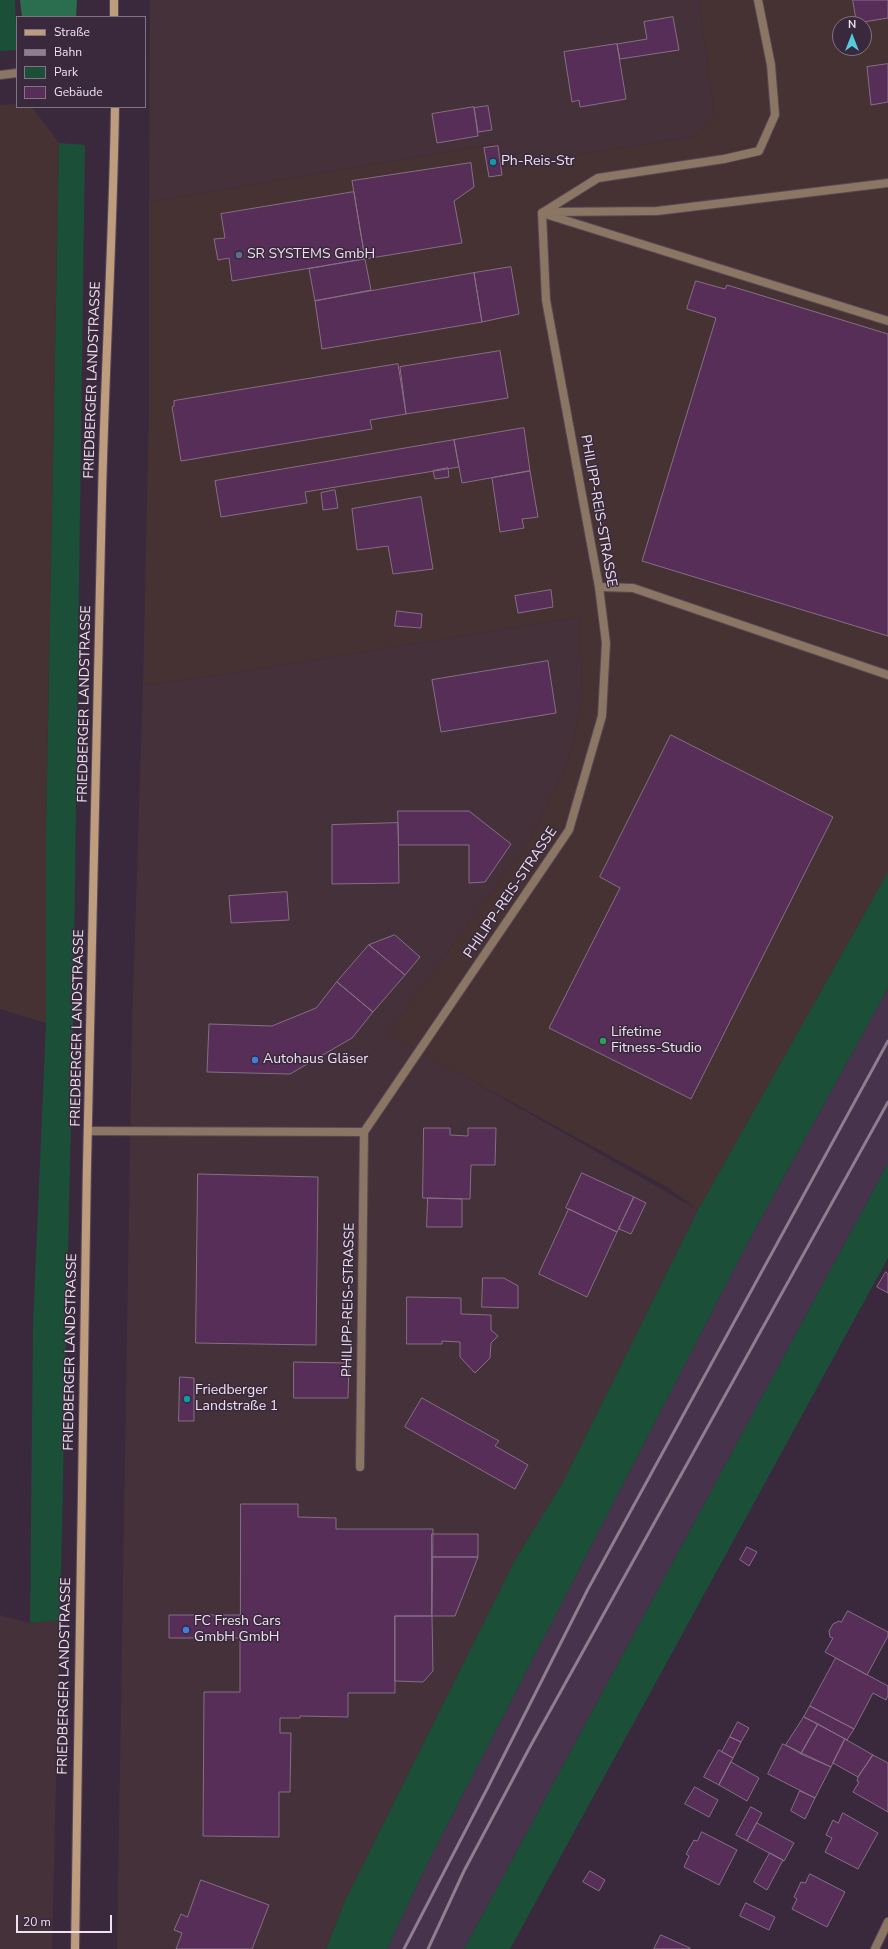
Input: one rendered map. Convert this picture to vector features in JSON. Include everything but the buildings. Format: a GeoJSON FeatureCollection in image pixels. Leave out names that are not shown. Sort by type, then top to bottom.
{"type":"FeatureCollection","features":[{"type":"Feature","properties":{"kind":"main road"},"geometry":{"type":"LineString","coordinates":[[114,0],[114,16]]}},
{"type":"Feature","properties":{"kind":"main road","name":"FRIEDBERGER LANDSTRASSE"},"geometry":{"type":"LineString","coordinates":[[75,1949],[78,1634],[102,500],[114,108]]}},
{"type":"Feature","properties":{"kind":"street"},"geometry":{"type":"LineString","coordinates":[[542,212],[598,178],[724,159],[759,151],[775,115],[771,65],[758,0]]}},
{"type":"Feature","properties":{"kind":"street"},"geometry":{"type":"LineString","coordinates":[[0,75],[16,73]]}},
{"type":"Feature","properties":{"kind":"street"},"geometry":{"type":"LineString","coordinates":[[542,212],[657,212],[888,183]]}},
{"type":"Feature","properties":{"kind":"street"},"geometry":{"type":"LineString","coordinates":[[542,212],[888,321]]}},
{"type":"Feature","properties":{"kind":"street","name":"PHILIPP-REIS-STRASSE"},"geometry":{"type":"LineString","coordinates":[[360,1467],[364,1132],[570,830],[602,716],[606,643],[599,587],[546,300],[542,212]]}},
{"type":"Feature","properties":{"kind":"street"},"geometry":{"type":"LineString","coordinates":[[599,587],[632,588],[888,675]]}},
{"type":"Feature","properties":{"kind":"street"},"geometry":{"type":"LineString","coordinates":[[89,1131],[364,1132]]}},
{"type":"Feature","properties":{"kind":"street"},"geometry":{"type":"LineString","coordinates":[[875,1949],[888,1922]]}},
{"type":"Feature","properties":{"kind":"shaded area"},"geometry":{"type":"Polygon","coordinates":[[[150,0],[699,0],[714,114],[697,136],[504,166],[499,143],[149,202],[150,0]]]}},
{"type":"Feature","properties":{"kind":"shaded area"},"geometry":{"type":"Polygon","coordinates":[[[699,0],[888,0],[888,872],[698,1210],[667,1187],[431,1058],[389,1033],[532,836],[562,775],[575,737],[582,697],[580,617],[220,675],[143,685],[149,409],[149,202],[500,143],[505,166],[697,136],[714,114],[699,0]]]}},
{"type":"Feature","properties":{"kind":"shaded area"},"geometry":{"type":"Polygon","coordinates":[[[16,104],[16,108],[33,108],[59,143],[46,830],[46,1023],[0,1009],[0,105],[16,104]]]}},
{"type":"Feature","properties":{"kind":"shaded area"},"geometry":{"type":"Polygon","coordinates":[[[580,617],[582,697],[575,737],[562,775],[532,836],[389,1033],[698,1210],[562,1484],[515,1560],[345,1901],[326,1949],[117,1949],[132,1025],[143,685],[220,675],[580,617]]]}},
{"type":"Feature","properties":{"kind":"shaded area"},"geometry":{"type":"Polygon","coordinates":[[[888,988],[888,1163],[464,1949],[387,1949],[428,1862],[748,1242],[888,988]]]}},
{"type":"Feature","properties":{"kind":"shaded area"},"geometry":{"type":"Polygon","coordinates":[[[0,1615],[30,1623],[60,1620],[52,1949],[0,1949],[0,1615]]]}},
{"type":"Feature","properties":{"kind":"green space"},"geometry":{"type":"Polygon","coordinates":[[[0,0],[15,0],[16,50],[0,51],[0,0]]]}},
{"type":"Feature","properties":{"kind":"green space"},"geometry":{"type":"Polygon","coordinates":[[[20,0],[77,0],[76,16],[22,16],[20,0]]]}},
{"type":"Feature","properties":{"kind":"green space"},"geometry":{"type":"Polygon","coordinates":[[[59,143],[85,145],[73,1025],[60,1620],[30,1623],[33,1324],[46,1023],[46,830],[59,143]]]}},
{"type":"Feature","properties":{"kind":"green space"},"geometry":{"type":"Polygon","coordinates":[[[888,872],[888,988],[748,1242],[428,1862],[387,1949],[326,1949],[345,1901],[515,1560],[562,1484],[698,1210],[888,872]]]}},
{"type":"Feature","properties":{"kind":"green space"},"geometry":{"type":"Polygon","coordinates":[[[888,1163],[888,1258],[510,1949],[464,1949],[888,1163]]]}},
{"type":"Feature","properties":{"kind":"railway"},"geometry":{"type":"LineString","coordinates":[[404,1949],[588,1589],[888,1041]]}},
{"type":"Feature","properties":{"kind":"railway"},"geometry":{"type":"LineString","coordinates":[[428,1949],[464,1871],[531,1745],[888,1102]]}},
{"type":"Feature","properties":{"kind":"place","name":"Ph-Reis-Str"},"geometry":{"type":"Point","coordinates":[493,162]}},
{"type":"Feature","properties":{"kind":"place","name":"SR SYSTEMS GmbH"},"geometry":{"type":"Point","coordinates":[239,255]}},
{"type":"Feature","properties":{"kind":"place","name":"Lifetime Fitness-Studio"},"geometry":{"type":"Point","coordinates":[603,1041]}},
{"type":"Feature","properties":{"kind":"place","name":"Autohaus Gläser"},"geometry":{"type":"Point","coordinates":[255,1060]}},
{"type":"Feature","properties":{"kind":"place","name":"Friedberger Landstraße 1"},"geometry":{"type":"Point","coordinates":[187,1399]}},
{"type":"Feature","properties":{"kind":"place","name":"FC Fresh Cars GmbH GmbH"},"geometry":{"type":"Point","coordinates":[186,1630]}}]}
